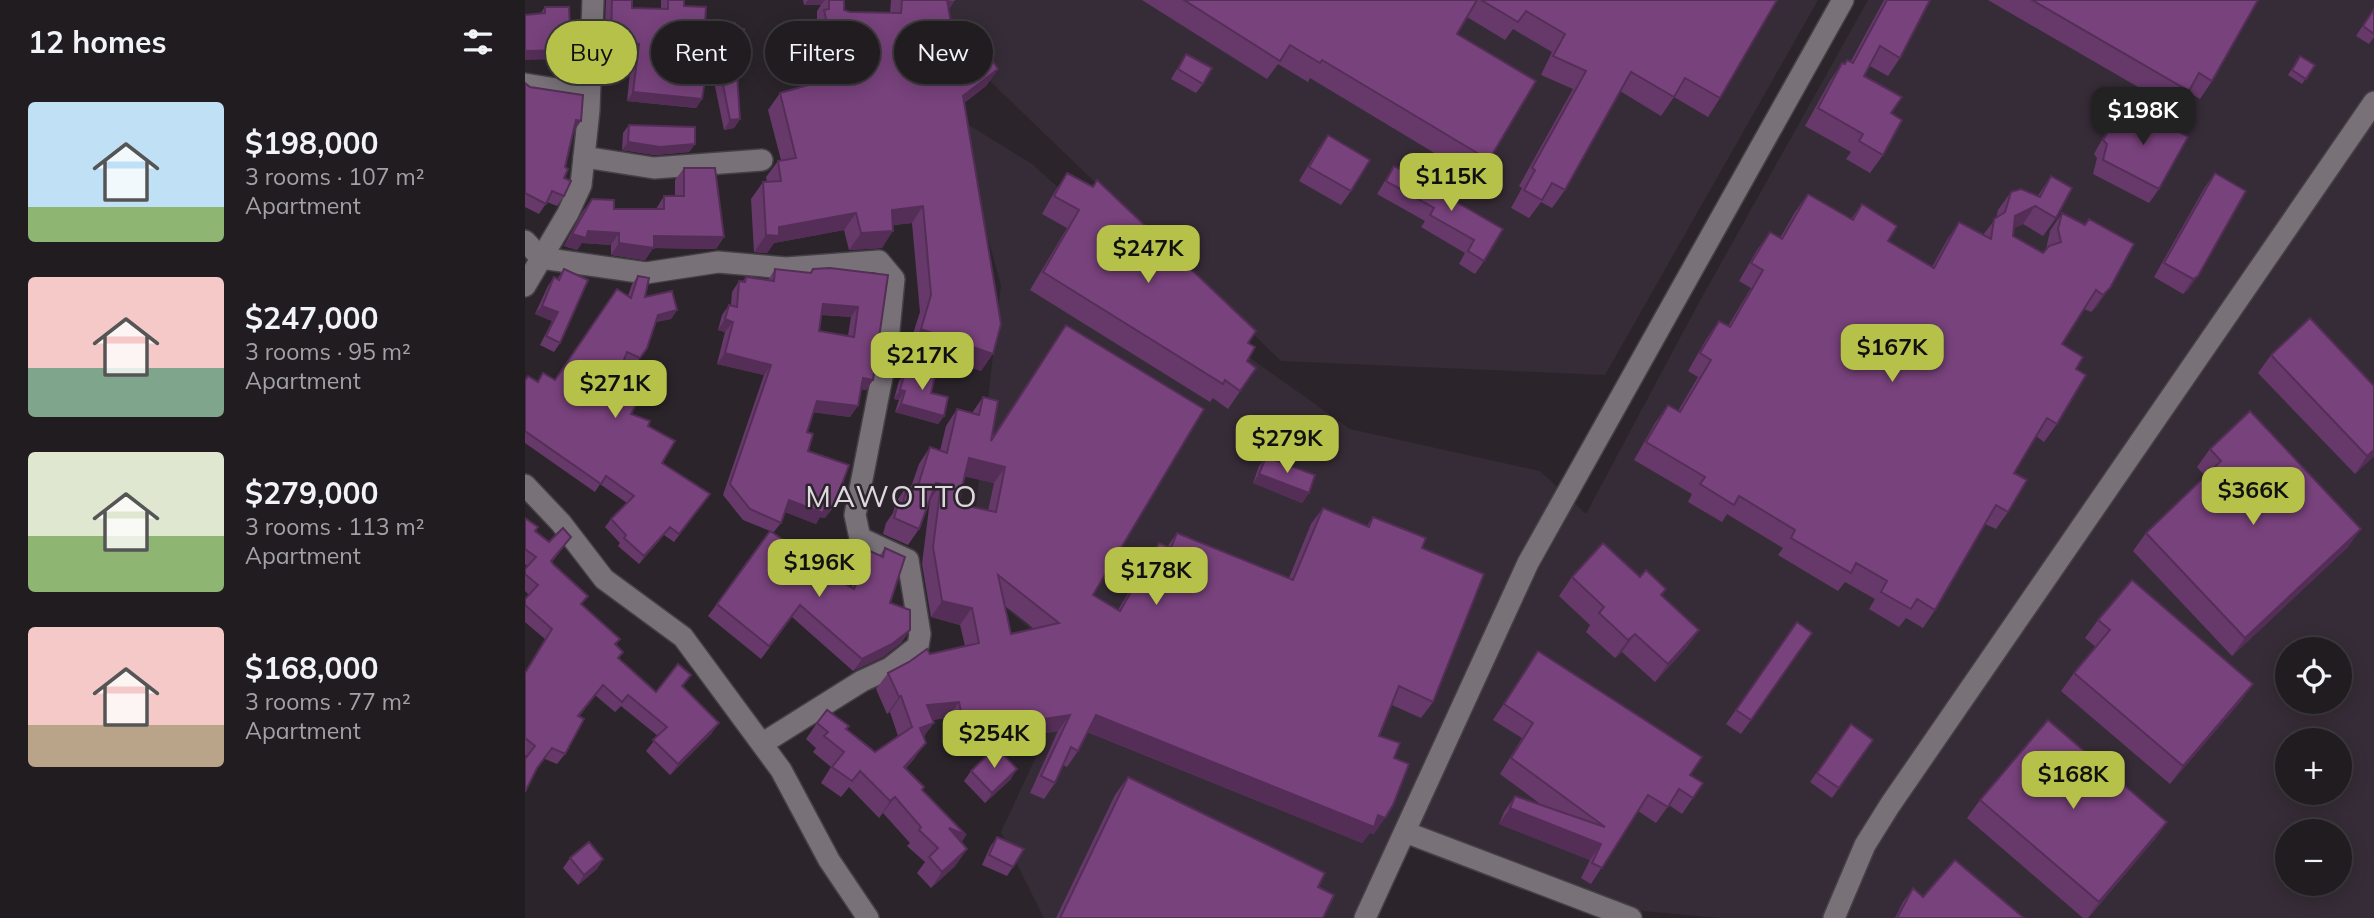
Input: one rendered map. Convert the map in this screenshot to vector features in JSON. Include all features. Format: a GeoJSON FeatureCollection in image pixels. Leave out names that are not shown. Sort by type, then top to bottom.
{"type":"FeatureCollection","features":[{"type":"Feature","properties":{"kind":"street"},"geometry":{"type":"LineString","coordinates":[[525,286],[569,214],[581,185],[593,0]]}},
{"type":"Feature","properties":{"kind":"street"},"geometry":{"type":"LineString","coordinates":[[1365,918],[1528,563],[1843,0]]}},
{"type":"Feature","properties":{"kind":"street"},"geometry":{"type":"LineString","coordinates":[[525,84],[588,94]]}},
{"type":"Feature","properties":{"kind":"street"},"geometry":{"type":"LineString","coordinates":[[1834,918],[1865,845],[1890,805],[2374,102]]}},
{"type":"Feature","properties":{"kind":"street"},"geometry":{"type":"LineString","coordinates":[[584,157],[654,167],[762,160]]}},
{"type":"Feature","properties":{"kind":"street"},"geometry":{"type":"LineString","coordinates":[[525,241],[541,258],[646,273],[718,262],[786,268],[879,261],[894,279],[887,351],[855,515],[860,538],[908,560],[920,634],[918,646],[890,667],[862,681],[763,743]]}},
{"type":"Feature","properties":{"kind":"street"},"geometry":{"type":"LineString","coordinates":[[525,485],[561,523],[604,579],[683,637],[763,743],[811,821],[829,860],[868,918]]}},
{"type":"Feature","properties":{"kind":"street"},"geometry":{"type":"LineString","coordinates":[[1405,832],[1631,918]]}},
{"type":"Feature","properties":{"kind":"shaded area"},"geometry":{"type":"Polygon","coordinates":[[[946,0],[1818,0],[1605,375],[1281,361],[993,84],[993,21],[944,21],[946,0]]]}},
{"type":"Feature","properties":{"kind":"shaded area"},"geometry":{"type":"Polygon","coordinates":[[[1868,0],[2374,0],[2374,918],[1719,918],[1599,907],[1412,840],[1358,918],[1044,918],[1001,832],[1056,714],[1036,634],[968,576],[1001,285],[954,116],[1032,164],[1235,347],[1350,429],[1540,471],[1586,514],[1696,308],[1868,0]]]}},
{"type":"Feature","properties":{"kind":"building"},"geometry":{"type":"Polygon","coordinates":[[[612,0],[632,0],[632,8],[668,9],[668,0],[684,0],[684,6],[706,7],[705,21],[651,21],[651,84],[705,84],[702,99],[633,92],[634,84],[637,84],[637,21],[611,21],[612,0]]]}},
{"type":"Feature","properties":{"kind":"building"},"geometry":{"type":"Polygon","coordinates":[[[829,0],[844,0],[844,10],[850,12],[901,13],[902,0],[947,0],[951,21],[894,21],[894,84],[979,84],[963,96],[1001,324],[993,354],[921,329],[931,295],[923,206],[892,210],[893,231],[861,233],[856,213],[779,227],[779,236],[766,235],[763,182],[781,181],[778,161],[796,158],[780,93],[812,84],[880,84],[880,21],[827,21],[824,10],[829,9],[829,0]]]}},
{"type":"Feature","properties":{"kind":"building"},"geometry":{"type":"Polygon","coordinates":[[[1184,0],[1477,0],[1457,34],[1536,81],[1489,160],[1322,60],[1320,63],[1290,45],[1280,61],[1184,0]]]}},
{"type":"Feature","properties":{"kind":"building"},"geometry":{"type":"Polygon","coordinates":[[[1481,0],[1777,0],[1720,98],[1685,78],[1674,97],[1631,72],[1565,190],[1552,183],[1542,200],[1524,190],[1535,170],[1532,168],[1586,71],[1553,56],[1565,34],[1526,11],[1518,22],[1481,0]]]}},
{"type":"Feature","properties":{"kind":"building"},"geometry":{"type":"Polygon","coordinates":[[[1887,0],[1930,0],[1900,58],[1880,46],[1864,76],[1902,97],[1891,113],[1902,120],[1883,155],[1859,141],[1863,134],[1818,108],[1842,63],[1845,64],[1847,60],[1853,63],[1887,0]]]}},
{"type":"Feature","properties":{"kind":"building"},"geometry":{"type":"Polygon","coordinates":[[[2032,0],[2258,0],[2212,81],[2199,73],[2189,91],[2032,0]]]}},
{"type":"Feature","properties":{"kind":"building"},"geometry":{"type":"Polygon","coordinates":[[[545,7],[569,7],[570,21],[546,21],[546,51],[525,51],[525,15],[545,13],[545,7]]]}},
{"type":"Feature","properties":{"kind":"building"},"geometry":{"type":"Polygon","coordinates":[[[2374,9],[2374,34],[2363,26],[2374,9]]]}},
{"type":"Feature","properties":{"kind":"building"},"geometry":{"type":"Polygon","coordinates":[[[1186,54],[1212,68],[1203,84],[1178,69],[1186,54]]]}},
{"type":"Feature","properties":{"kind":"building"},"geometry":{"type":"Polygon","coordinates":[[[2300,56],[2315,65],[2306,79],[2292,70],[2300,56]]]}},
{"type":"Feature","properties":{"kind":"building"},"geometry":{"type":"Polygon","coordinates":[[[525,83],[530,87],[583,95],[581,121],[576,120],[565,167],[568,169],[564,178],[571,181],[564,196],[552,191],[546,204],[525,193],[525,83]]]}},
{"type":"Feature","properties":{"kind":"building"},"geometry":{"type":"Polygon","coordinates":[[[723,84],[738,84],[740,119],[730,120],[723,84]]]}},
{"type":"Feature","properties":{"kind":"building"},"geometry":{"type":"Polygon","coordinates":[[[2133,106],[2188,137],[2159,189],[2103,160],[2107,144],[2103,140],[2118,115],[2127,119],[2133,106]]]}},
{"type":"Feature","properties":{"kind":"building"},"geometry":{"type":"Polygon","coordinates":[[[629,125],[695,127],[695,144],[660,147],[628,142],[629,125]]]}},
{"type":"Feature","properties":{"kind":"building"},"geometry":{"type":"Polygon","coordinates":[[[1328,135],[1370,160],[1351,191],[1309,167],[1328,135]]]}},
{"type":"Feature","properties":{"kind":"building"},"geometry":{"type":"Polygon","coordinates":[[[1394,166],[1503,229],[1484,261],[1468,251],[1474,240],[1430,215],[1434,208],[1386,181],[1394,166]]]}},
{"type":"Feature","properties":{"kind":"building"},"geometry":{"type":"Polygon","coordinates":[[[684,168],[715,168],[724,237],[654,236],[654,248],[619,243],[619,233],[588,231],[586,238],[572,234],[592,199],[614,200],[614,209],[664,209],[664,196],[684,196],[684,168]]]}},
{"type":"Feature","properties":{"kind":"building"},"geometry":{"type":"Polygon","coordinates":[[[1067,173],[1093,187],[1097,180],[1256,331],[1248,343],[1255,347],[1247,361],[1256,368],[1240,391],[1225,380],[1223,384],[1043,272],[1079,210],[1054,196],[1067,173]]]}},
{"type":"Feature","properties":{"kind":"building"},"geometry":{"type":"Polygon","coordinates":[[[2215,173],[2246,191],[2198,276],[2193,279],[2164,263],[2215,173]]]}},
{"type":"Feature","properties":{"kind":"building"},"geometry":{"type":"Polygon","coordinates":[[[2051,176],[2072,188],[2056,218],[2035,206],[2015,216],[2013,236],[2043,253],[2049,246],[2061,242],[2058,229],[2062,213],[2085,225],[2089,219],[2134,244],[2110,288],[2103,295],[2096,290],[2062,344],[2083,357],[2076,369],[2086,375],[2057,424],[2047,418],[2014,473],[2027,480],[2008,512],[1996,505],[1935,610],[1917,599],[1911,609],[1881,592],[1887,581],[1856,563],[1851,573],[1791,538],[1795,530],[1739,496],[1734,505],[1700,484],[1705,477],[1646,442],[1668,405],[1680,412],[1711,360],[1700,353],[1719,321],[1730,327],[1763,270],[1751,263],[1770,232],[1782,239],[1808,194],[1853,220],[1862,204],[1897,226],[1888,241],[1934,268],[1959,222],[1991,239],[1994,219],[2005,212],[2011,192],[2021,189],[2040,197],[2051,176]]]}},
{"type":"Feature","properties":{"kind":"building"},"geometry":{"type":"Polygon","coordinates":[[[830,268],[888,275],[873,380],[863,378],[858,406],[817,401],[807,432],[813,434],[808,451],[849,465],[833,508],[826,505],[823,513],[789,500],[781,523],[750,509],[730,484],[771,365],[725,353],[733,322],[725,319],[729,305],[737,307],[739,281],[745,282],[746,277],[774,281],[775,269],[811,273],[813,269],[830,268]],[[823,304],[819,331],[854,337],[858,307],[823,304]]]}},
{"type":"Feature","properties":{"kind":"building"},"geometry":{"type":"Polygon","coordinates":[[[564,269],[588,280],[560,343],[546,336],[558,312],[542,306],[554,277],[559,280],[564,269]]]}},
{"type":"Feature","properties":{"kind":"building"},"geometry":{"type":"Polygon","coordinates":[[[638,276],[649,278],[645,297],[672,291],[677,310],[658,315],[647,348],[640,358],[627,352],[617,378],[643,392],[631,414],[650,421],[648,426],[675,441],[662,463],[710,494],[679,534],[670,527],[644,556],[624,538],[626,535],[611,519],[634,496],[606,476],[601,484],[525,431],[525,381],[528,376],[538,382],[543,373],[555,380],[617,289],[631,298],[638,276]]]}},
{"type":"Feature","properties":{"kind":"building"},"geometry":{"type":"Polygon","coordinates":[[[2310,318],[2374,386],[2374,450],[2367,456],[2271,355],[2310,318]]]}},
{"type":"Feature","properties":{"kind":"building"},"geometry":{"type":"Polygon","coordinates":[[[1066,325],[1204,409],[1093,595],[1120,611],[1159,543],[1171,548],[1177,533],[1293,580],[1323,508],[1369,527],[1373,517],[1426,538],[1422,548],[1484,574],[1433,702],[1399,686],[1379,736],[1400,743],[1394,758],[1409,764],[1385,818],[1378,815],[1374,827],[1096,715],[1078,751],[1071,747],[1055,783],[1041,776],[1070,715],[1004,725],[966,736],[959,702],[927,705],[934,723],[920,728],[926,743],[904,767],[924,787],[922,790],[966,835],[949,828],[967,849],[942,872],[929,857],[938,848],[919,830],[921,827],[895,797],[890,801],[860,771],[852,781],[832,767],[844,752],[824,736],[828,732],[817,723],[827,710],[849,726],[846,729],[875,752],[912,727],[901,696],[899,697],[888,673],[927,649],[930,654],[979,643],[972,608],[942,601],[933,547],[941,484],[936,483],[919,529],[894,518],[897,507],[902,508],[907,486],[917,489],[930,447],[947,453],[957,409],[979,415],[983,397],[998,401],[991,441],[1066,325]],[[969,458],[958,504],[996,512],[1005,467],[969,458]],[[998,575],[1011,634],[1059,623],[998,575]]]}},
{"type":"Feature","properties":{"kind":"building"},"geometry":{"type":"Polygon","coordinates":[[[912,365],[936,372],[931,393],[948,397],[944,416],[901,404],[905,391],[900,390],[905,372],[910,373],[912,365]]]}},
{"type":"Feature","properties":{"kind":"building"},"geometry":{"type":"Polygon","coordinates":[[[2250,411],[2361,529],[2245,638],[2146,533],[2221,461],[2210,449],[2250,411]]]}},
{"type":"Feature","properties":{"kind":"building"},"geometry":{"type":"Polygon","coordinates":[[[1266,457],[1315,475],[1309,493],[1259,474],[1266,457]]]}},
{"type":"Feature","properties":{"kind":"building"},"geometry":{"type":"Polygon","coordinates":[[[525,518],[538,527],[535,531],[549,542],[563,528],[571,537],[551,561],[588,596],[581,604],[620,639],[615,644],[623,652],[618,658],[656,692],[678,664],[691,675],[682,686],[719,723],[678,764],[653,740],[667,727],[628,695],[622,702],[603,685],[578,716],[584,719],[565,754],[552,748],[537,768],[525,792],[525,759],[535,746],[525,738],[525,673],[552,629],[525,605],[525,599],[538,585],[525,574],[525,569],[536,557],[525,549],[525,518]]]}},
{"type":"Feature","properties":{"kind":"building"},"geometry":{"type":"Polygon","coordinates":[[[770,531],[788,543],[778,557],[810,580],[818,568],[854,589],[870,551],[883,557],[885,548],[905,557],[890,603],[910,610],[910,630],[892,644],[862,659],[800,605],[769,646],[717,604],[770,531]]]}},
{"type":"Feature","properties":{"kind":"building"},"geometry":{"type":"Polygon","coordinates":[[[1603,543],[1640,577],[1646,570],[1666,589],[1661,595],[1699,630],[1668,664],[1635,634],[1628,640],[1599,613],[1604,607],[1572,577],[1603,543]]]}},
{"type":"Feature","properties":{"kind":"building"},"geometry":{"type":"Polygon","coordinates":[[[2132,580],[2253,684],[2183,766],[2074,673],[2110,630],[2098,620],[2132,580]]]}},
{"type":"Feature","properties":{"kind":"building"},"geometry":{"type":"Polygon","coordinates":[[[1797,622],[1812,633],[1751,720],[1736,710],[1797,622]]]}},
{"type":"Feature","properties":{"kind":"building"},"geometry":{"type":"Polygon","coordinates":[[[1538,651],[1702,757],[1690,775],[1703,783],[1693,798],[1679,789],[1668,807],[1648,795],[1602,868],[1592,863],[1601,844],[1510,808],[1515,796],[1605,827],[1511,758],[1533,723],[1504,704],[1538,651]]]}},
{"type":"Feature","properties":{"kind":"building"},"geometry":{"type":"Polygon","coordinates":[[[2048,720],[2167,822],[2099,902],[1980,800],[2048,720]]]}},
{"type":"Feature","properties":{"kind":"building"},"geometry":{"type":"Polygon","coordinates":[[[1851,724],[1873,740],[1839,788],[1817,773],[1851,724]]]}},
{"type":"Feature","properties":{"kind":"building"},"geometry":{"type":"Polygon","coordinates":[[[996,747],[1017,769],[992,793],[971,771],[996,747]]]}},
{"type":"Feature","properties":{"kind":"building"},"geometry":{"type":"Polygon","coordinates":[[[1128,777],[1325,873],[1318,887],[1334,895],[1323,918],[1060,918],[1128,777]]]}},
{"type":"Feature","properties":{"kind":"building"},"geometry":{"type":"Polygon","coordinates":[[[997,837],[1024,849],[1013,867],[989,855],[997,837]]]}},
{"type":"Feature","properties":{"kind":"building"},"geometry":{"type":"Polygon","coordinates":[[[589,842],[603,859],[584,875],[570,858],[589,842]]]}},
{"type":"Feature","properties":{"kind":"building"},"geometry":{"type":"Polygon","coordinates":[[[1955,860],[2024,918],[1897,918],[1913,888],[1923,897],[1955,860]]]}},
{"type":"Feature","properties":{"kind":"district","name":"MAWOTTO"},"geometry":{"type":"Point","coordinates":[892,496]}}]}
